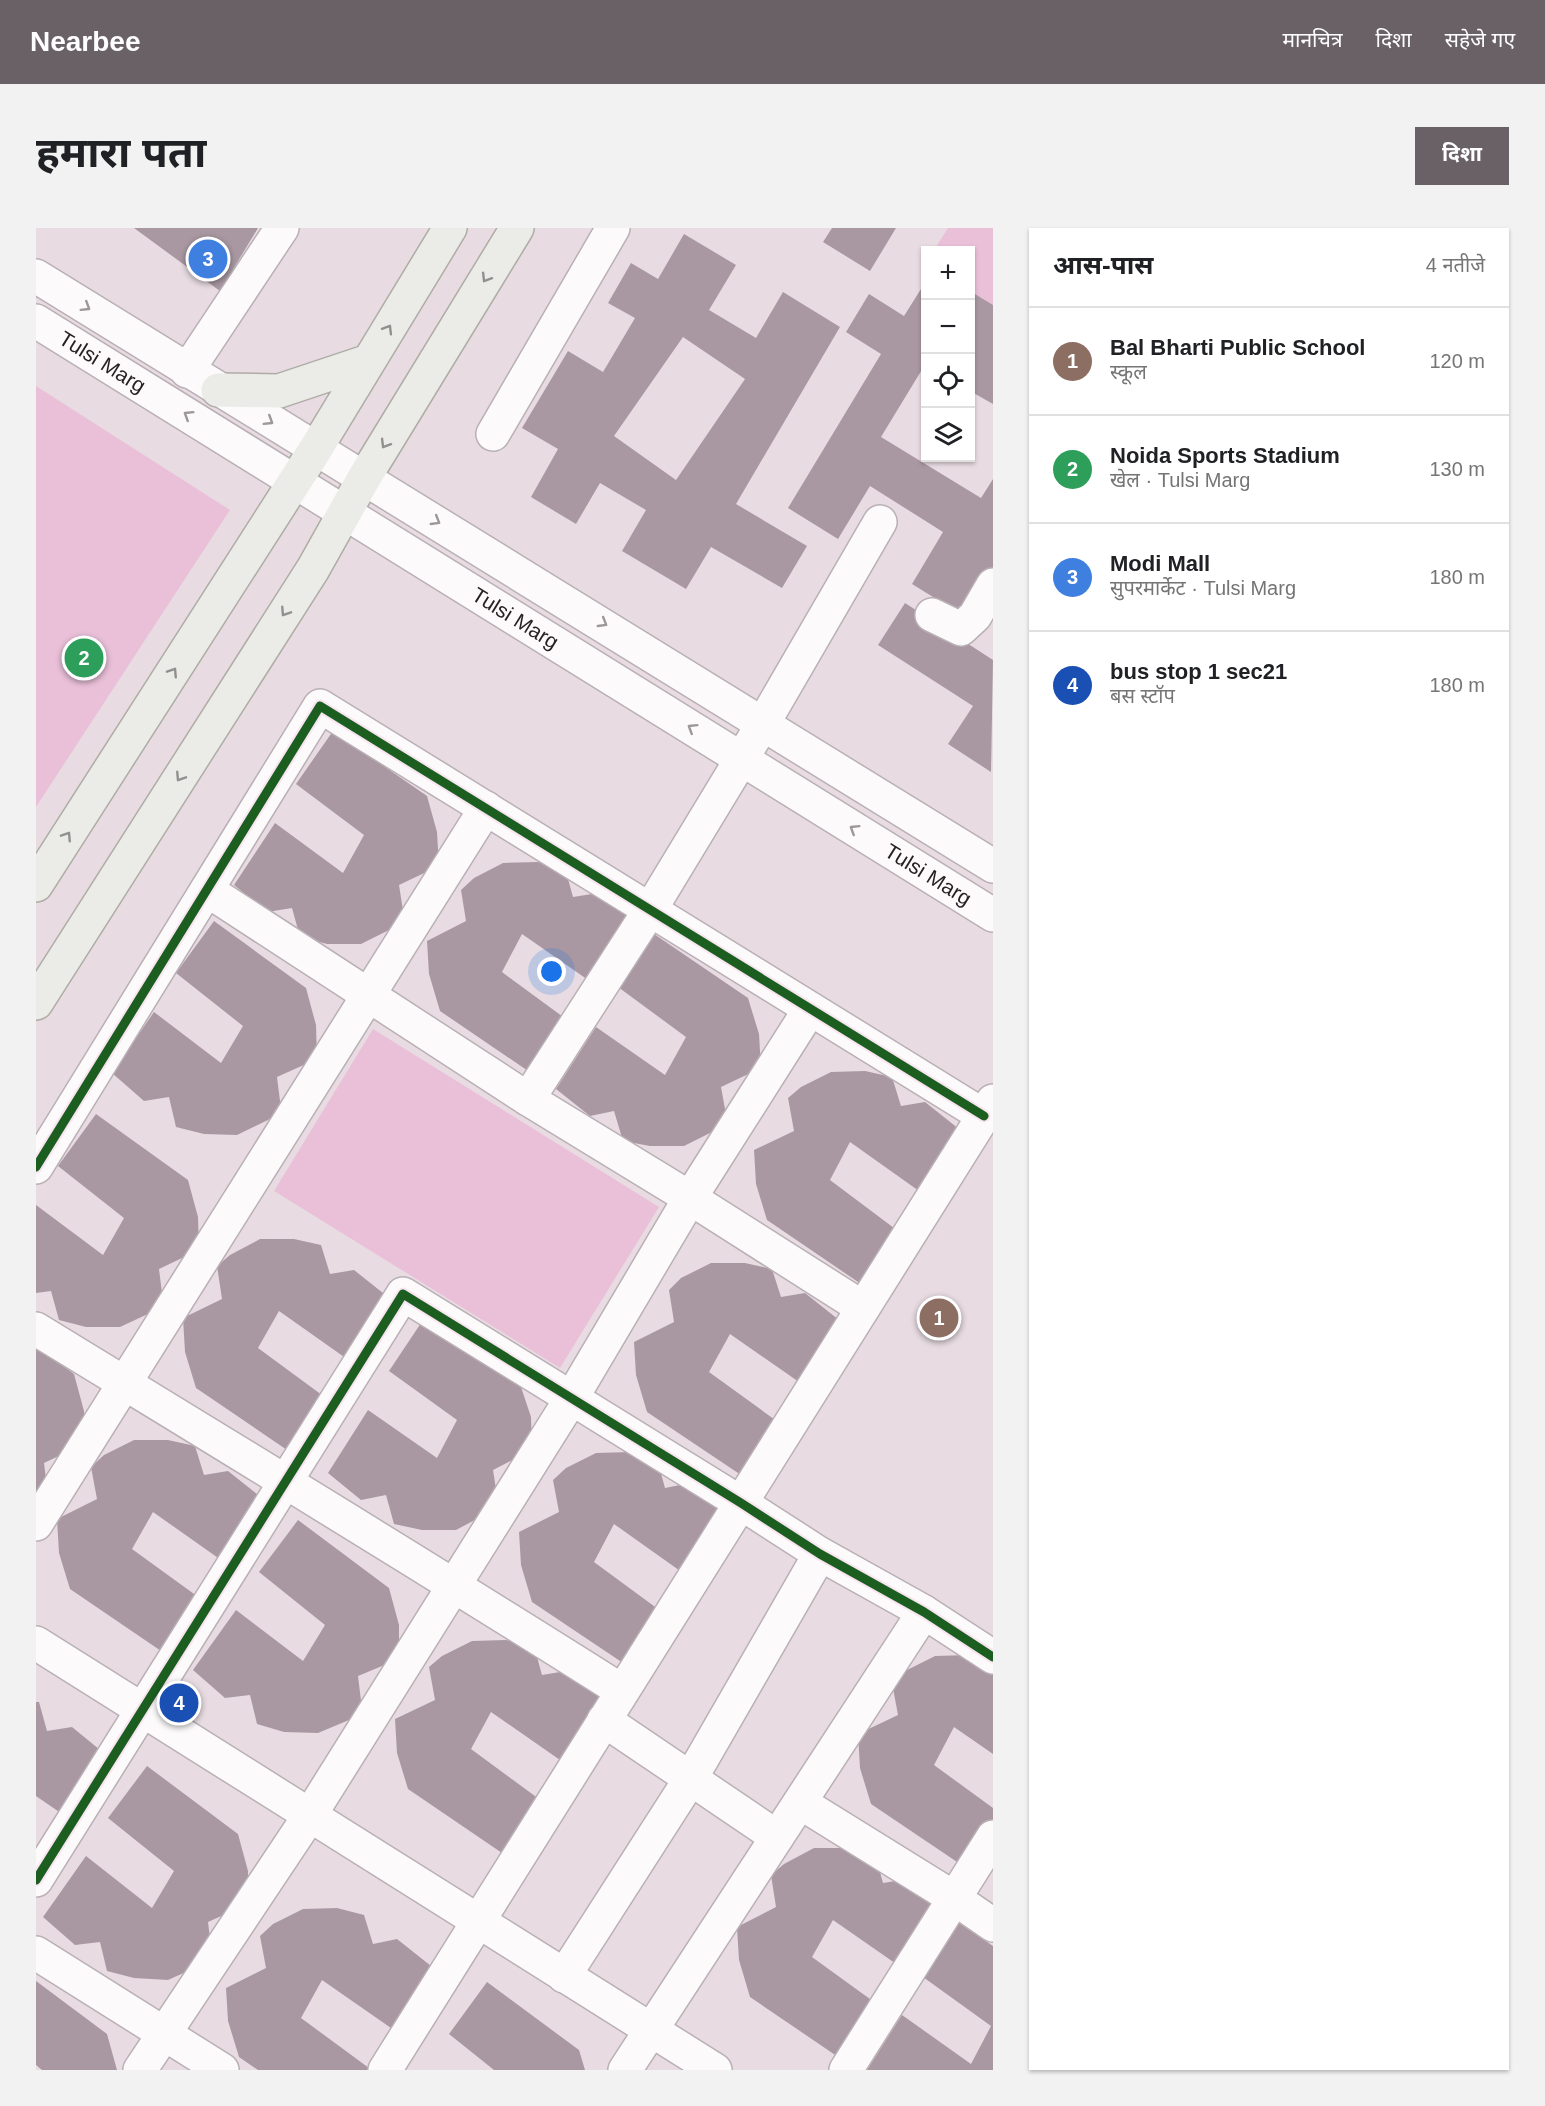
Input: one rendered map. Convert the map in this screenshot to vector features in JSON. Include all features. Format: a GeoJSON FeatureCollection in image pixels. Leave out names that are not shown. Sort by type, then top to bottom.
{"type":"FeatureCollection","features":[{"type":"Feature","properties":{"kind":"main road"},"geometry":{"type":"LineString","coordinates":[[38,878],[295,482],[450,228]]}},
{"type":"Feature","properties":{"kind":"main road"},"geometry":{"type":"LineString","coordinates":[[36,1003],[313,569],[364,478],[517,228]]}},
{"type":"Feature","properties":{"kind":"main road"},"geometry":{"type":"LineString","coordinates":[[218,390],[279,391],[369,361]]}},
{"type":"Feature","properties":{"kind":"street"},"geometry":{"type":"LineString","coordinates":[[187,371],[282,228]]}},
{"type":"Feature","properties":{"kind":"street"},"geometry":{"type":"LineString","coordinates":[[493,434],[613,228]]}},
{"type":"Feature","properties":{"kind":"street","name":"Tulsi Marg"},"geometry":{"type":"LineString","coordinates":[[36,276],[315,450],[764,722],[993,866]]}},
{"type":"Feature","properties":{"kind":"street","name":"Tulsi Marg"},"geometry":{"type":"LineString","coordinates":[[36,321],[993,915]]}},
{"type":"Feature","properties":{"kind":"street"},"geometry":{"type":"LineString","coordinates":[[528,1099],[650,910],[764,722],[880,522]]}},
{"type":"Feature","properties":{"kind":"street"},"geometry":{"type":"LineString","coordinates":[[932,615],[961,629],[975,616],[993,585]]}},
{"type":"Feature","properties":{"kind":"street"},"geometry":{"type":"LineString","coordinates":[[36,1167],[320,706],[810,1009],[988,1108],[385,2070]]}},
{"type":"Feature","properties":{"kind":"street"},"geometry":{"type":"LineString","coordinates":[[36,1524],[486,808]]}},
{"type":"Feature","properties":{"kind":"street"},"geometry":{"type":"LineString","coordinates":[[207,890],[528,1099],[863,1308]]}},
{"type":"Feature","properties":{"kind":"street"},"geometry":{"type":"LineString","coordinates":[[140,2070],[310,1815],[571,1399],[690,1198],[810,1009]]}},
{"type":"Feature","properties":{"kind":"street"},"geometry":{"type":"LineString","coordinates":[[36,1880],[403,1294],[820,1554],[924,1612],[993,1657]]}},
{"type":"Feature","properties":{"kind":"street"},"geometry":{"type":"LineString","coordinates":[[36,1329],[454,1584],[622,1691]]}},
{"type":"Feature","properties":{"kind":"street"},"geometry":{"type":"LineString","coordinates":[[564,1976],[691,1778],[820,1554]]}},
{"type":"Feature","properties":{"kind":"street"},"geometry":{"type":"LineString","coordinates":[[625,2070],[924,1612]]}},
{"type":"Feature","properties":{"kind":"street"},"geometry":{"type":"LineString","coordinates":[[36,1643],[715,2070]]}},
{"type":"Feature","properties":{"kind":"street"},"geometry":{"type":"LineString","coordinates":[[604,1720],[777,1837]]}},
{"type":"Feature","properties":{"kind":"street"},"geometry":{"type":"LineString","coordinates":[[801,1803],[954,1898],[993,1926]]}},
{"type":"Feature","properties":{"kind":"street"},"geometry":{"type":"LineString","coordinates":[[846,2070],[993,1837]]}},
{"type":"Feature","properties":{"kind":"street"},"geometry":{"type":"LineString","coordinates":[[36,1953],[222,2070]]}},
{"type":"Feature","properties":{"kind":"shaded area"},"geometry":{"type":"Polygon","coordinates":[[[948,228],[993,228],[993,305],[975,294],[975,246],[937,246],[948,228]]]}},
{"type":"Feature","properties":{"kind":"shaded area"},"geometry":{"type":"Polygon","coordinates":[[[36,386],[230,510],[36,807],[36,386]]]}},
{"type":"Feature","properties":{"kind":"shaded area"},"geometry":{"type":"Polygon","coordinates":[[[373,1029],[659,1207],[560,1368],[274,1191],[373,1029]]]}},
{"type":"Feature","properties":{"kind":"building"},"geometry":{"type":"Polygon","coordinates":[[[134,228],[258,228],[220,291],[134,228]]]}},
{"type":"Feature","properties":{"kind":"building"},"geometry":{"type":"Polygon","coordinates":[[[832,228],[896,228],[870,271],[823,242],[832,228]]]}},
{"type":"Feature","properties":{"kind":"building"},"geometry":{"type":"Polygon","coordinates":[[[684,234],[736,265],[709,310],[756,338],[783,292],[840,327],[736,504],[807,546],[782,588],[711,547],[686,589],[622,551],[646,510],[600,483],[576,524],[531,497],[558,449],[522,428],[568,351],[603,372],[635,318],[608,303],[631,263],[658,279],[684,234]],[[683,337],[614,436],[676,480],[745,379],[683,337]]]}},
{"type":"Feature","properties":{"kind":"building"},"geometry":{"type":"Polygon","coordinates":[[[921,289],[921,371],[881,437],[981,498],[993,479],[993,575],[967,618],[912,584],[943,532],[870,486],[838,539],[788,508],[881,354],[846,332],[869,294],[904,316],[921,289]]]}},
{"type":"Feature","properties":{"kind":"building"},"geometry":{"type":"Polygon","coordinates":[[[975,294],[993,305],[993,404],[975,394],[975,294]]]}},
{"type":"Feature","properties":{"kind":"building"},"geometry":{"type":"Polygon","coordinates":[[[905,603],[993,660],[991,772],[948,744],[973,706],[878,645],[905,603]]]}},
{"type":"Feature","properties":{"kind":"building"},"geometry":{"type":"Polygon","coordinates":[[[333,731],[427,796],[437,832],[439,866],[399,885],[404,917],[391,929],[361,944],[327,944],[300,937],[292,908],[267,912],[234,885],[275,823],[343,873],[364,835],[296,784],[333,731]]]}},
{"type":"Feature","properties":{"kind":"building"},"geometry":{"type":"Polygon","coordinates":[[[538,862],[565,868],[573,897],[598,893],[632,920],[591,982],[522,934],[502,972],[570,1022],[534,1075],[440,1011],[429,974],[427,941],[466,921],[461,890],[474,878],[503,863],[538,862]]]}},
{"type":"Feature","properties":{"kind":"building"},"geometry":{"type":"Polygon","coordinates":[[[214,921],[306,988],[316,1025],[317,1059],[277,1077],[281,1109],[268,1120],[237,1135],[204,1134],[176,1127],[169,1097],[144,1101],[112,1073],[154,1012],[221,1063],[243,1026],[176,973],[214,921]]]}},
{"type":"Feature","properties":{"kind":"building"},"geometry":{"type":"Polygon","coordinates":[[[654,934],[748,998],[759,1034],[761,1068],[721,1087],[727,1120],[714,1131],[684,1146],[650,1146],[623,1141],[614,1111],[590,1116],[556,1089],[596,1027],[665,1075],[686,1037],[618,987],[654,934]]]}},
{"type":"Feature","properties":{"kind":"building"},"geometry":{"type":"Polygon","coordinates":[[[865,1071],[892,1077],[901,1106],[925,1102],[959,1129],[919,1191],[850,1142],[830,1180],[898,1231],[861,1284],[767,1220],[756,1184],[754,1150],[794,1131],[788,1098],[801,1087],[831,1072],[865,1071]]]}},
{"type":"Feature","properties":{"kind":"building"},"geometry":{"type":"Polygon","coordinates":[[[96,1114],[188,1180],[198,1217],[199,1250],[159,1269],[163,1301],[150,1313],[120,1327],[86,1327],[59,1320],[51,1291],[36,1293],[36,1205],[103,1255],[124,1218],[58,1166],[96,1114]]]}},
{"type":"Feature","properties":{"kind":"building"},"geometry":{"type":"Polygon","coordinates":[[[260,1239],[294,1239],[321,1245],[330,1274],[354,1270],[388,1297],[347,1359],[279,1311],[258,1348],[326,1398],[290,1452],[196,1388],[185,1352],[183,1318],[222,1299],[217,1266],[230,1255],[260,1239]]]}},
{"type":"Feature","properties":{"kind":"building"},"geometry":{"type":"Polygon","coordinates":[[[711,1263],[745,1263],[772,1269],[781,1297],[805,1293],[839,1320],[799,1382],[730,1334],[709,1372],[778,1422],[741,1475],[647,1412],[636,1375],[634,1342],[674,1322],[669,1290],[681,1278],[711,1263]]]}},
{"type":"Feature","properties":{"kind":"building"},"geometry":{"type":"Polygon","coordinates":[[[425,1317],[519,1381],[531,1417],[532,1450],[493,1470],[498,1502],[486,1514],[456,1530],[422,1530],[394,1524],[386,1495],[361,1500],[328,1473],[368,1410],[437,1458],[457,1420],[389,1371],[425,1317]]]}},
{"type":"Feature","properties":{"kind":"building"},"geometry":{"type":"Polygon","coordinates":[[[36,1346],[74,1374],[84,1411],[84,1444],[44,1463],[48,1495],[36,1505],[36,1346]]]}},
{"type":"Feature","properties":{"kind":"building"},"geometry":{"type":"Polygon","coordinates":[[[134,1440],[168,1440],[195,1446],[204,1475],[228,1471],[262,1498],[221,1560],[153,1512],[132,1549],[201,1599],[164,1653],[70,1589],[59,1553],[57,1519],[97,1499],[91,1467],[104,1455],[134,1440]]]}},
{"type":"Feature","properties":{"kind":"building"},"geometry":{"type":"Polygon","coordinates":[[[630,1452],[657,1459],[665,1488],[690,1483],[724,1510],[683,1573],[614,1524],[594,1562],[662,1612],[626,1665],[532,1602],[521,1565],[519,1532],[559,1512],[553,1480],[566,1468],[596,1453],[630,1452]]]}},
{"type":"Feature","properties":{"kind":"building"},"geometry":{"type":"Polygon","coordinates":[[[298,1520],[389,1588],[399,1625],[399,1659],[358,1676],[362,1709],[349,1720],[318,1733],[284,1732],[257,1724],[250,1695],[225,1698],[193,1670],[236,1610],[303,1661],[325,1625],[259,1572],[298,1520]]]}},
{"type":"Feature","properties":{"kind":"building"},"geometry":{"type":"Polygon","coordinates":[[[506,1640],[534,1646],[542,1675],[566,1671],[600,1698],[560,1760],[491,1712],[471,1749],[539,1799],[502,1853],[408,1789],[397,1753],[395,1719],[435,1700],[429,1667],[442,1656],[472,1641],[506,1640]]]}},
{"type":"Feature","properties":{"kind":"building"},"geometry":{"type":"Polygon","coordinates":[[[969,1655],[993,1661],[993,1754],[954,1727],[934,1765],[993,1808],[993,1828],[966,1868],[871,1804],[860,1768],[858,1734],[898,1715],[892,1683],[905,1671],[935,1656],[969,1655]]]}},
{"type":"Feature","properties":{"kind":"building"},"geometry":{"type":"Polygon","coordinates":[[[36,1702],[39,1702],[47,1731],[72,1727],[105,1754],[65,1816],[36,1796],[36,1702]]]}},
{"type":"Feature","properties":{"kind":"building"},"geometry":{"type":"Polygon","coordinates":[[[147,1766],[238,1834],[248,1871],[248,1904],[208,1922],[212,1955],[199,1966],[168,1980],[134,1978],[107,1971],[100,1942],[75,1945],[43,1917],[86,1856],[152,1908],[174,1871],[108,1818],[147,1766]]]}},
{"type":"Feature","properties":{"kind":"building"},"geometry":{"type":"Polygon","coordinates":[[[814,1848],[848,1848],[875,1854],[883,1883],[908,1879],[942,1906],[902,1968],[833,1920],[812,1957],[881,2007],[844,2061],[750,1997],[739,1960],[737,1927],[776,1907],[771,1875],[784,1864],[814,1848]]]}},
{"type":"Feature","properties":{"kind":"building"},"geometry":{"type":"Polygon","coordinates":[[[337,1908],[364,1915],[373,1944],[397,1939],[431,1966],[391,2028],[322,1980],[301,2018],[369,2068],[368,2070],[258,2070],[239,2057],[228,2021],[226,1988],[266,1968],[260,1936],[273,1924],[303,1909],[337,1908]]]}},
{"type":"Feature","properties":{"kind":"building"},"geometry":{"type":"Polygon","coordinates":[[[959,1923],[993,1946],[993,2070],[867,2070],[902,2015],[971,2064],[991,2026],[923,1977],[959,1923]]]}},
{"type":"Feature","properties":{"kind":"building"},"geometry":{"type":"Polygon","coordinates":[[[36,1981],[107,2034],[117,2070],[42,2070],[36,2065],[36,1981]]]}},
{"type":"Feature","properties":{"kind":"building"},"geometry":{"type":"Polygon","coordinates":[[[487,1982],[579,2050],[585,2070],[494,2070],[449,2034],[487,1982]]]}},
{"type":"Feature","properties":{"kind":"cycle path"},"geometry":{"type":"LineString","coordinates":[[36,1167],[320,706],[984,1116]]}},
{"type":"Feature","properties":{"kind":"cycle path"},"geometry":{"type":"LineString","coordinates":[[36,1880],[403,1294],[820,1554],[924,1612],[993,1657]]}},
{"type":"Feature","properties":{"kind":"place","name":"Modi Mall"},"geometry":{"type":"Point","coordinates":[208,259]}},
{"type":"Feature","properties":{"kind":"place","name":"Noida Sports Stadium"},"geometry":{"type":"Point","coordinates":[84,658]}},
{"type":"Feature","properties":{"kind":"place","name":"Bal Bharti Public School"},"geometry":{"type":"Point","coordinates":[939,1318]}},
{"type":"Feature","properties":{"kind":"place","name":"bus stop 1 sec21"},"geometry":{"type":"Point","coordinates":[179,1703]}}]}
